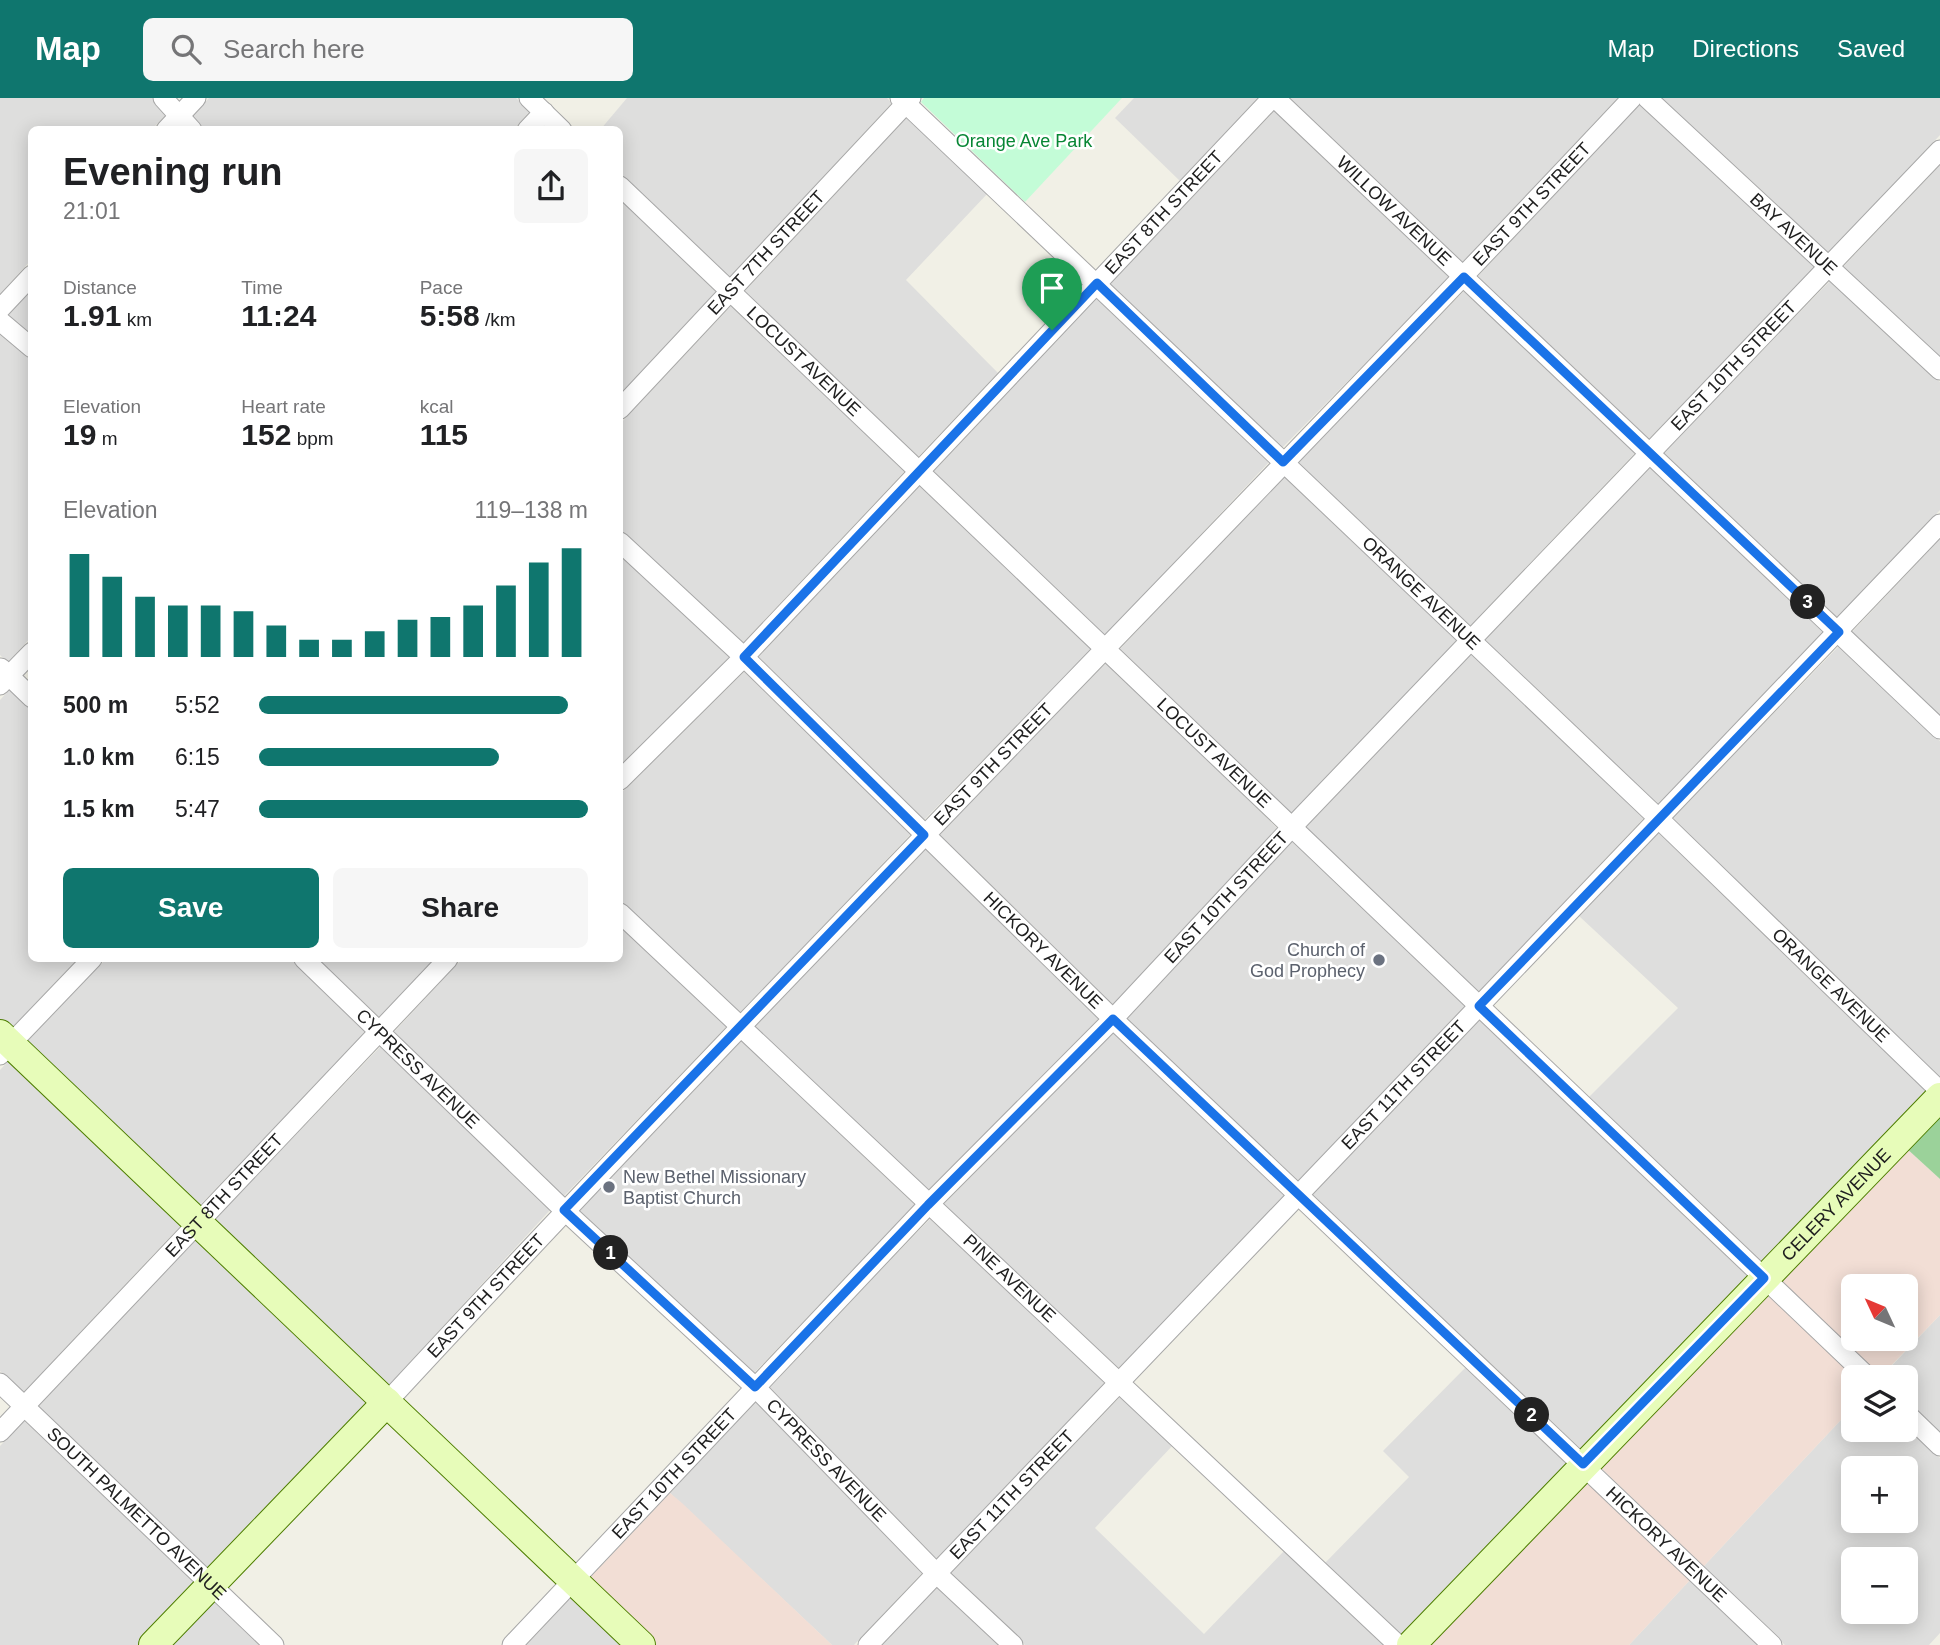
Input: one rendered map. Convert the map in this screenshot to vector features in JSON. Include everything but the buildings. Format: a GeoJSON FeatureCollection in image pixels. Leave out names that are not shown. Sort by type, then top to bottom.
{"type":"FeatureCollection","features":[{"type":"Feature","properties":{"kind":"main road"},"geometry":{"type":"LineString","coordinates":[[4,1044],[198,1221],[640,1645]]}},
{"type":"Feature","properties":{"kind":"main road","name":"CELERY AVENUE"},"geometry":{"type":"LineString","coordinates":[[1411,1645],[1940,1097]]}},
{"type":"Feature","properties":{"kind":"main road","name":"EAST 9TH STREET"},"geometry":{"type":"LineString","coordinates":[[153,1645],[387,1402]]}},
{"type":"Feature","properties":{"kind":"street"},"geometry":{"type":"LineString","coordinates":[[163,98],[178,125],[195,98]]}},
{"type":"Feature","properties":{"kind":"street","name":"WILLOW AVENUE"},"geometry":{"type":"LineString","coordinates":[[1273,98],[1940,729]]}},
{"type":"Feature","properties":{"kind":"street","name":"EAST 8TH STREET"},"geometry":{"type":"LineString","coordinates":[[623,777],[744,657],[1273,98]]}},
{"type":"Feature","properties":{"kind":"street","name":"EAST 9TH STREET"},"geometry":{"type":"LineString","coordinates":[[387,1402],[564,1210],[1464,277],[1632,98]]}},
{"type":"Feature","properties":{"kind":"street","name":"BAY AVENUE"},"geometry":{"type":"LineString","coordinates":[[1647,98],[1940,370]]}},
{"type":"Feature","properties":{"kind":"street","name":"ORANGE AVENUE"},"geometry":{"type":"LineString","coordinates":[[906,100],[1940,1091]]}},
{"type":"Feature","properties":{"kind":"street","name":"EAST 7TH STREET"},"geometry":{"type":"LineString","coordinates":[[623,406],[906,100]]}},
{"type":"Feature","properties":{"kind":"street"},"geometry":{"type":"LineString","coordinates":[[529,126],[537,105],[558,126]]}},
{"type":"Feature","properties":{"kind":"street","name":"EAST 10TH STREET"},"geometry":{"type":"LineString","coordinates":[[512,1645],[928,1205],[1113,1019],[1291,828],[1940,150]]}},
{"type":"Feature","properties":{"kind":"street","name":"LOCUST AVENUE"},"geometry":{"type":"LineString","coordinates":[[623,189],[1855,1365]]}},
{"type":"Feature","properties":{"kind":"street"},"geometry":{"type":"LineString","coordinates":[[0,309],[28,279]]}},
{"type":"Feature","properties":{"kind":"street"},"geometry":{"type":"LineString","coordinates":[[0,321],[28,345]]}},
{"type":"Feature","properties":{"kind":"street","name":"EAST 11TH STREET"},"geometry":{"type":"LineString","coordinates":[[868,1645],[1940,524]]}},
{"type":"Feature","properties":{"kind":"street","name":"HICKORY AVENUE"},"geometry":{"type":"LineString","coordinates":[[623,545],[744,657],[1113,1019],[1772,1645]]}},
{"type":"Feature","properties":{"kind":"street"},"geometry":{"type":"LineString","coordinates":[[28,655],[3,676],[28,695]]}},
{"type":"Feature","properties":{"kind":"street","name":"PINE AVENUE"},"geometry":{"type":"LineString","coordinates":[[623,916],[1398,1645]]}},
{"type":"Feature","properties":{"kind":"street"},"geometry":{"type":"LineString","coordinates":[[4,1044],[89,962]]}},
{"type":"Feature","properties":{"kind":"street","name":"CYPRESS AVENUE"},"geometry":{"type":"LineString","coordinates":[[307,962],[564,1210],[755,1387],[936,1573],[1013,1645]]}},
{"type":"Feature","properties":{"kind":"street","name":"EAST 8TH STREET"},"geometry":{"type":"LineString","coordinates":[[0,1432],[445,962]]}},
{"type":"Feature","properties":{"kind":"street","name":"SOUTH PALMETTO AVENUE"},"geometry":{"type":"LineString","coordinates":[[0,1383],[274,1645]]}},
{"type":"Feature","properties":{"kind":"street"},"geometry":{"type":"LineString","coordinates":[[1918,1425],[1940,1446]]}},
{"type":"Feature","properties":{"kind":"shaded area"},"geometry":{"type":"Polygon","coordinates":[[[0,98],[152,98],[166,115],[155,126],[28,126],[28,263],[0,294],[0,98]]]}},
{"type":"Feature","properties":{"kind":"shaded area"},"geometry":{"type":"Polygon","coordinates":[[[209,98],[516,98],[530,111],[517,126],[201,126],[191,117],[209,98]]]}},
{"type":"Feature","properties":{"kind":"shaded area"},"geometry":{"type":"Polygon","coordinates":[[[627,98],[887,98],[892,103],[728,279],[623,176],[623,126],[603,126],[627,98]]]}},
{"type":"Feature","properties":{"kind":"shaded area"},"geometry":{"type":"Polygon","coordinates":[[[1134,98],[1258,98],[1180,181],[1115,118],[1134,98]]]}},
{"type":"Feature","properties":{"kind":"shaded area"},"geometry":{"type":"Polygon","coordinates":[[[1288,98],[1618,98],[1463,263],[1288,98]]]}},
{"type":"Feature","properties":{"kind":"shaded area"},"geometry":{"type":"Polygon","coordinates":[[[1660,98],[1940,98],[1940,135],[1827,255],[1660,98]]]}},
{"type":"Feature","properties":{"kind":"shaded area"},"geometry":{"type":"Polygon","coordinates":[[[1640,104],[1815,267],[1648,440],[1477,277],[1640,104]]]}},
{"type":"Feature","properties":{"kind":"shaded area"},"geometry":{"type":"Polygon","coordinates":[[[1275,110],[1451,276],[1282,448],[1110,284],[1275,110]]]}},
{"type":"Feature","properties":{"kind":"shaded area"},"geometry":{"type":"Polygon","coordinates":[[[907,117],[988,193],[906,280],[998,373],[917,458],[743,293],[907,117]]]}},
{"type":"Feature","properties":{"kind":"shaded area"},"geometry":{"type":"Polygon","coordinates":[[[1940,165],[1940,358],[1842,268],[1940,165]]]}},
{"type":"Feature","properties":{"kind":"shaded area"},"geometry":{"type":"Polygon","coordinates":[[[623,201],[716,292],[623,392],[623,201]]]}},
{"type":"Feature","properties":{"kind":"shaded area"},"geometry":{"type":"Polygon","coordinates":[[[1830,281],[1940,382],[1940,510],[1838,618],[1663,453],[1830,281]]]}},
{"type":"Feature","properties":{"kind":"shaded area"},"geometry":{"type":"Polygon","coordinates":[[[1465,290],[1636,452],[1470,626],[1296,462],[1465,290]]]}},
{"type":"Feature","properties":{"kind":"shaded area"},"geometry":{"type":"Polygon","coordinates":[[[28,293],[28,334],[7,316],[28,293]]]}},
{"type":"Feature","properties":{"kind":"shaded area"},"geometry":{"type":"Polygon","coordinates":[[[1098,296],[1270,461],[1105,636],[931,472],[1098,296]]]}},
{"type":"Feature","properties":{"kind":"shaded area"},"geometry":{"type":"Polygon","coordinates":[[[731,306],[905,471],[742,644],[623,533],[623,421],[731,306]]]}},
{"type":"Feature","properties":{"kind":"shaded area"},"geometry":{"type":"Polygon","coordinates":[[[0,332],[28,356],[28,640],[8,663],[0,655],[0,332]]]}},
{"type":"Feature","properties":{"kind":"shaded area"},"geometry":{"type":"Polygon","coordinates":[[[1651,466],[1826,631],[1658,805],[1485,640],[1651,466]]]}},
{"type":"Feature","properties":{"kind":"shaded area"},"geometry":{"type":"Polygon","coordinates":[[[1284,475],[1458,639],[1290,815],[1119,650],[1284,475]]]}},
{"type":"Feature","properties":{"kind":"shaded area"},"geometry":{"type":"Polygon","coordinates":[[[919,485],[1093,648],[923,821],[757,658],[919,485]]]}},
{"type":"Feature","properties":{"kind":"shaded area"},"geometry":{"type":"Polygon","coordinates":[[[1940,539],[1940,716],[1852,632],[1940,539]]]}},
{"type":"Feature","properties":{"kind":"shaded area"},"geometry":{"type":"Polygon","coordinates":[[[623,557],[730,657],[623,763],[623,557]]]}},
{"type":"Feature","properties":{"kind":"shaded area"},"geometry":{"type":"Polygon","coordinates":[[[1840,645],[1940,741],[1940,1078],[1672,818],[1840,645]]]}},
{"type":"Feature","properties":{"kind":"shaded area"},"geometry":{"type":"Polygon","coordinates":[[[1472,653],[1645,817],[1478,993],[1304,829],[1472,653]]]}},
{"type":"Feature","properties":{"kind":"shaded area"},"geometry":{"type":"Polygon","coordinates":[[[1107,662],[1277,828],[1112,1006],[938,835],[1107,662]]]}},
{"type":"Feature","properties":{"kind":"shaded area"},"geometry":{"type":"Polygon","coordinates":[[[745,671],[911,834],[739,1014],[623,904],[623,791],[745,671]]]}},
{"type":"Feature","properties":{"kind":"shaded area"},"geometry":{"type":"Polygon","coordinates":[[[10,689],[28,707],[28,962],[75,962],[9,1031],[0,1022],[0,700],[10,689]]]}},
{"type":"Feature","properties":{"kind":"shaded area"},"geometry":{"type":"Polygon","coordinates":[[[1660,831],[1930,1093],[1763,1265],[1588,1098],[1678,1008],[1579,916],[1660,831]]]}},
{"type":"Feature","properties":{"kind":"shaded area"},"geometry":{"type":"Polygon","coordinates":[[[1292,841],[1466,1006],[1298,1181],[1126,1019],[1292,841]]]}},
{"type":"Feature","properties":{"kind":"shaded area"},"geometry":{"type":"Polygon","coordinates":[[[925,848],[1100,1018],[927,1192],[753,1027],[925,848]]]}},
{"type":"Feature","properties":{"kind":"shaded area"},"geometry":{"type":"Polygon","coordinates":[[[623,928],[727,1026],[563,1197],[394,1032],[459,962],[623,962],[623,928]]]}},
{"type":"Feature","properties":{"kind":"shaded area"},"geometry":{"type":"Polygon","coordinates":[[[103,962],[295,962],[368,1031],[197,1208],[24,1044],[103,962]]]}},
{"type":"Feature","properties":{"kind":"shaded area"},"geometry":{"type":"Polygon","coordinates":[[[320,962],[432,962],[380,1018],[320,962]]]}},
{"type":"Feature","properties":{"kind":"shaded area"},"geometry":{"type":"Polygon","coordinates":[[[1480,1019],[1750,1278],[1582,1450],[1312,1195],[1480,1019]]]}},
{"type":"Feature","properties":{"kind":"shaded area"},"geometry":{"type":"Polygon","coordinates":[[[1114,1032],[1286,1194],[1120,1369],[942,1206],[1114,1032]]]}},
{"type":"Feature","properties":{"kind":"shaded area"},"geometry":{"type":"Polygon","coordinates":[[[741,1040],[915,1205],[754,1373],[578,1210],[741,1040]]]}},
{"type":"Feature","properties":{"kind":"shaded area"},"geometry":{"type":"Polygon","coordinates":[[[382,1045],[551,1209],[385,1389],[212,1222],[382,1045]]]}},
{"type":"Feature","properties":{"kind":"shaded area"},"geometry":{"type":"Polygon","coordinates":[[[12,1057],[185,1221],[23,1393],[0,1371],[0,1070],[12,1057]]]}},
{"type":"Feature","properties":{"kind":"shaded area"},"geometry":{"type":"Polygon","coordinates":[[[1905,1147],[1940,1179],[1940,1315],[1918,1338],[1918,1274],[1841,1274],[1841,1340],[1777,1279],[1905,1147]]]}},
{"type":"Feature","properties":{"kind":"shaded area"},"geometry":{"type":"Polygon","coordinates":[[[930,1219],[1108,1381],[936,1559],[768,1387],[930,1219]]]}},
{"type":"Feature","properties":{"kind":"shaded area"},"geometry":{"type":"Polygon","coordinates":[[[200,1234],[373,1401],[211,1571],[37,1407],[200,1234]]]}},
{"type":"Feature","properties":{"kind":"shaded area"},"geometry":{"type":"Polygon","coordinates":[[[1765,1292],[1842,1365],[1841,1420],[1703,1567],[1597,1464],[1765,1292]]]}},
{"type":"Feature","properties":{"kind":"shaded area"},"geometry":{"type":"Polygon","coordinates":[[[1940,1315],[1940,1434],[1918,1413],[1918,1365],[1892,1365],[1906,1351],[1918,1351],[1918,1338],[1940,1315]]]}},
{"type":"Feature","properties":{"kind":"shaded area"},"geometry":{"type":"Polygon","coordinates":[[[1853,1351],[1905,1351],[1892,1365],[1867,1365],[1853,1351]]]}},
{"type":"Feature","properties":{"kind":"shaded area"},"geometry":{"type":"Polygon","coordinates":[[[1467,1366],[1570,1463],[1404,1639],[1325,1563],[1409,1477],[1383,1451],[1467,1366]]]}},
{"type":"Feature","properties":{"kind":"shaded area"},"geometry":{"type":"Polygon","coordinates":[[[1122,1395],[1174,1444],[1095,1528],[1204,1634],[1285,1550],[1385,1645],[1025,1645],[950,1573],[1122,1395]]]}},
{"type":"Feature","properties":{"kind":"shaded area"},"geometry":{"type":"Polygon","coordinates":[[[756,1400],[923,1572],[854,1645],[832,1645],[670,1493],[756,1400]]]}},
{"type":"Feature","properties":{"kind":"shaded area"},"geometry":{"type":"Polygon","coordinates":[[[25,1420],[198,1584],[140,1645],[0,1645],[0,1446],[25,1420]]]}},
{"type":"Feature","properties":{"kind":"shaded area"},"geometry":{"type":"Polygon","coordinates":[[[1841,1420],[1841,1442],[1918,1442],[1918,1437],[1940,1458],[1940,1633],[1929,1645],[1785,1645],[1703,1567],[1841,1420]]]}},
{"type":"Feature","properties":{"kind":"shaded area"},"geometry":{"type":"Polygon","coordinates":[[[1584,1477],[1691,1579],[1629,1645],[1425,1645],[1584,1477]]]}},
{"type":"Feature","properties":{"kind":"shaded area"},"geometry":{"type":"Polygon","coordinates":[[[670,1493],[832,1645],[653,1645],[586,1582],[670,1493]]]}},
{"type":"Feature","properties":{"kind":"shaded area"},"geometry":{"type":"Polygon","coordinates":[[[1691,1579],[1759,1645],[1629,1645],[1691,1579]]]}},
{"type":"Feature","properties":{"kind":"shaded area"},"geometry":{"type":"Polygon","coordinates":[[[938,1586],[1000,1645],[882,1645],[938,1586]]]}},
{"type":"Feature","properties":{"kind":"shaded area"},"geometry":{"type":"Polygon","coordinates":[[[574,1594],[628,1645],[525,1645],[574,1594]]]}},
{"type":"Feature","properties":{"kind":"shaded area"},"geometry":{"type":"Polygon","coordinates":[[[213,1597],[262,1645],[167,1645],[213,1597]]]}},
{"type":"Feature","properties":{"kind":"green space","name":"Orange Ave Park"},"geometry":{"type":"Polygon","coordinates":[[[924,98],[1122,98],[1025,202],[921,102],[924,98]]]}},
{"type":"Feature","properties":{"kind":"green space"},"geometry":{"type":"Polygon","coordinates":[[[1940,1111],[1940,1179],[1905,1147],[1940,1111]]]}},
{"type":"Feature","properties":{"kind":"place","name":"Church of God Prophecy"},"geometry":{"type":"Point","coordinates":[1379,960]}},
{"type":"Feature","properties":{"kind":"place","name":"New Bethel Missionary Baptist Church"},"geometry":{"type":"Point","coordinates":[609,1187]}},
{"type":"Feature","properties":{"kind":"route"},"geometry":{"type":"LineString","coordinates":[[1464,277],[1839,632],[1479,1006],[1764,1278],[1583,1464],[1113,1019],[928,1205],[755,1387],[564,1210],[924,835],[744,657],[1052,330],[1097,283],[1283,462],[1464,277]]}}]}
